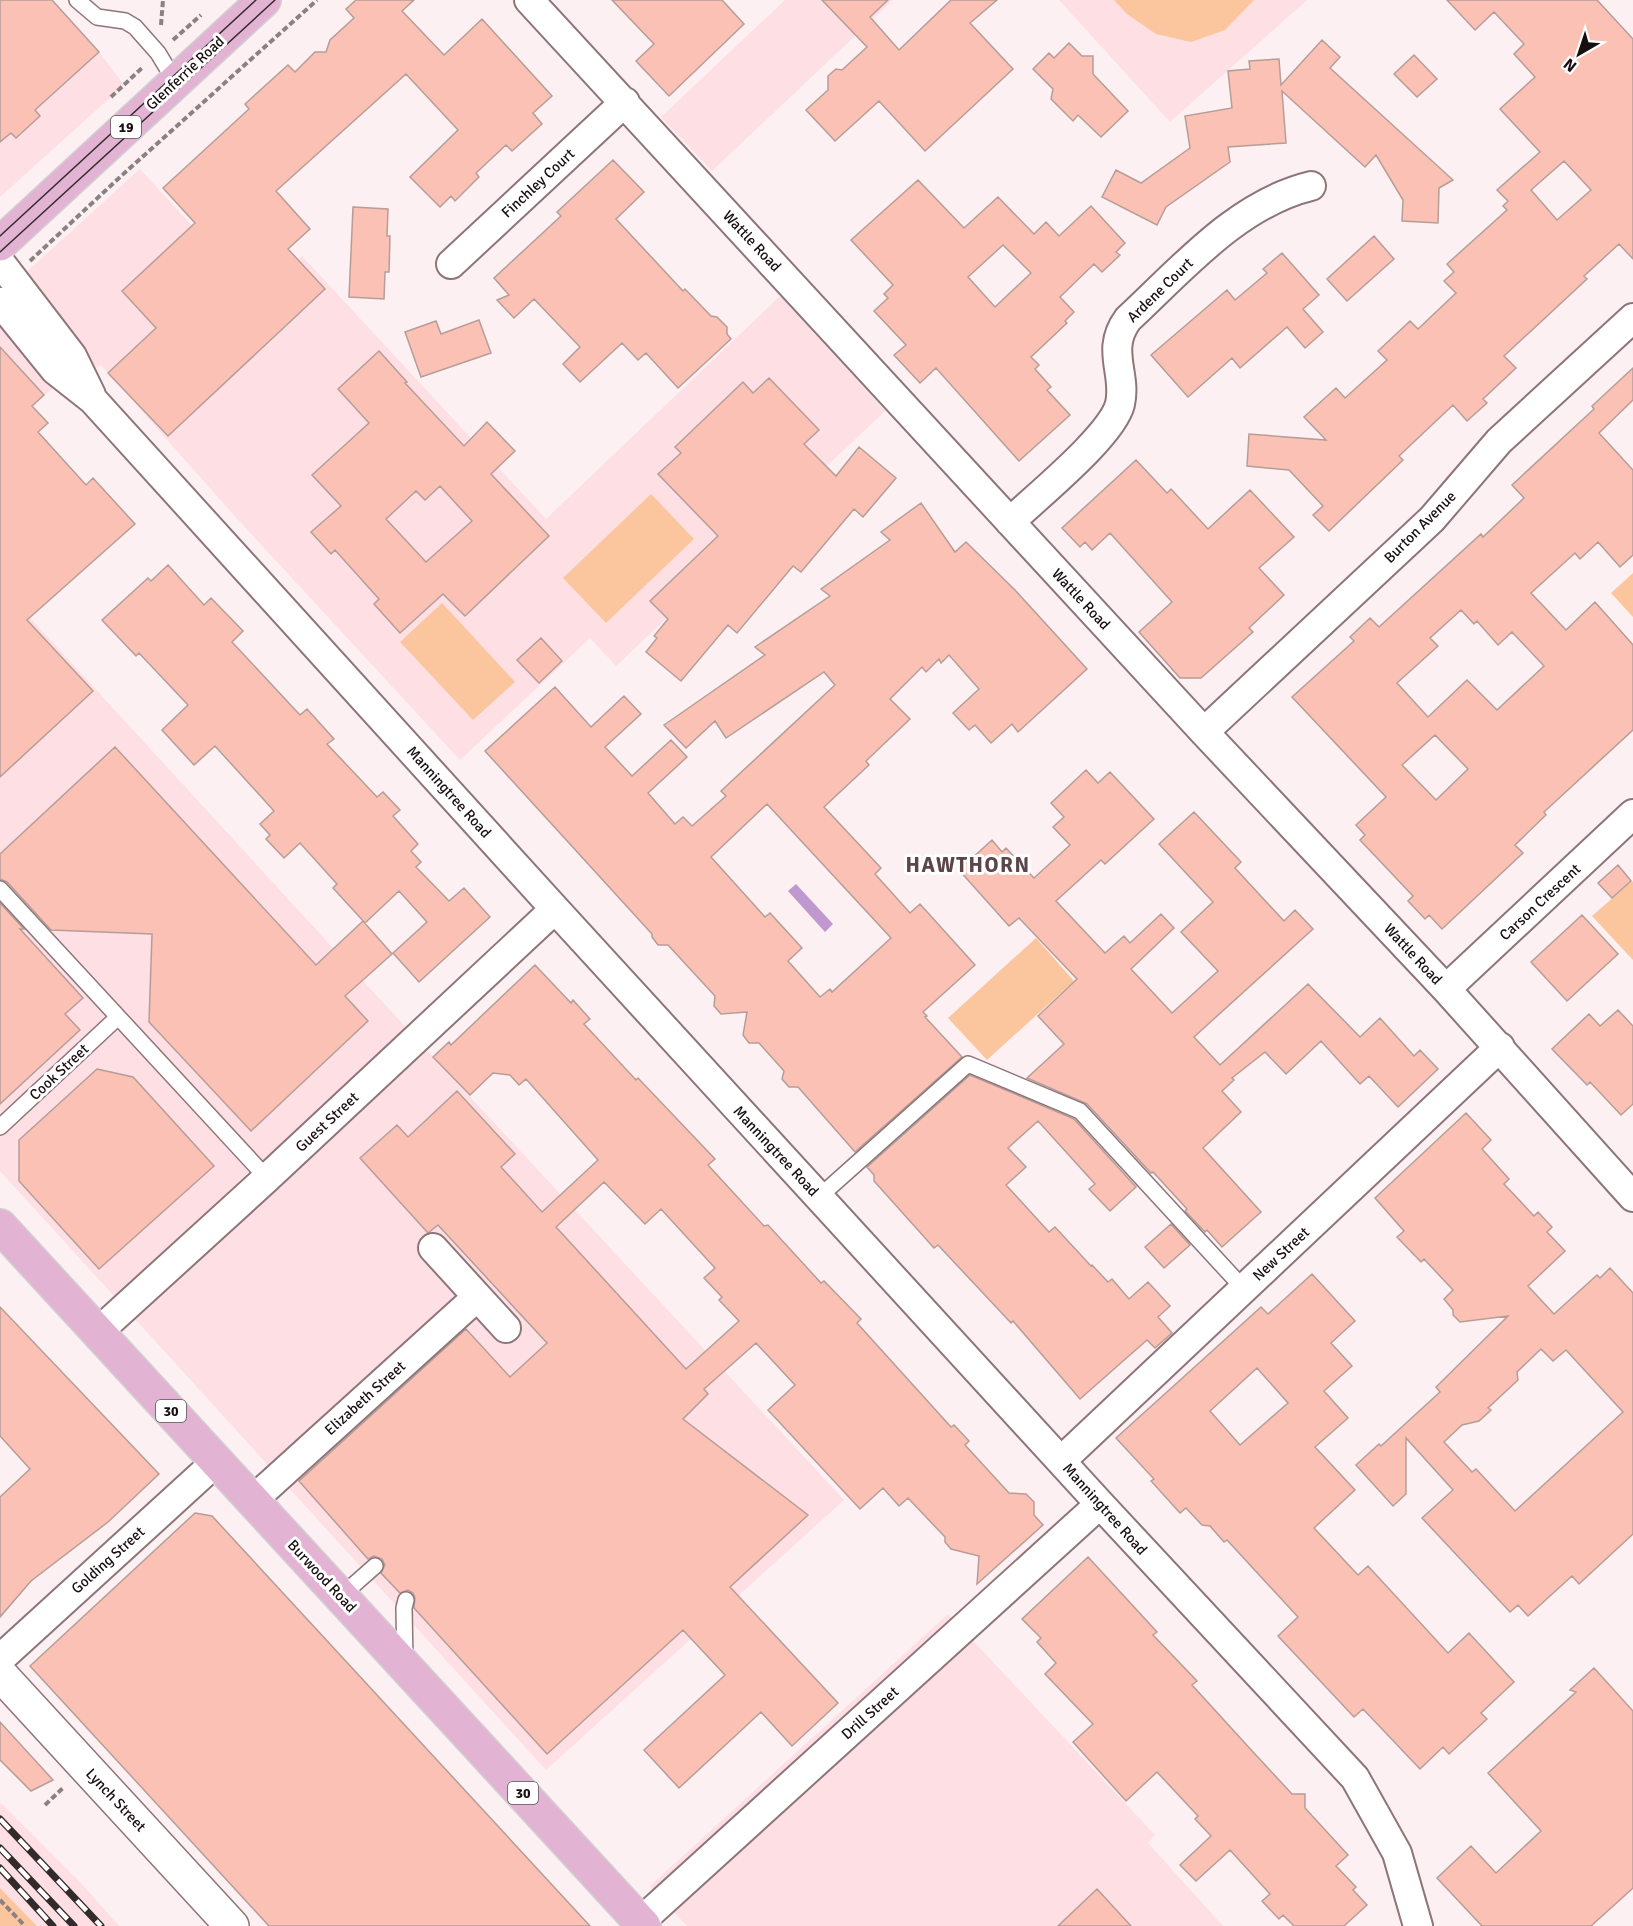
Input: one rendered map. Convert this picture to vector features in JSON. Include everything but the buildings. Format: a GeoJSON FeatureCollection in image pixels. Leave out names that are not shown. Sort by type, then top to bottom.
{"type":"FeatureCollection","features":[{"type":"Feature","properties":{"kind":"main road","name":"Glenferrie Road"},"geometry":{"type":"LineString","coordinates":[[2,262],[175,81],[264,0]]}},
{"type":"Feature","properties":{"kind":"main road","name":"Burwood Road"},"geometry":{"type":"LineString","coordinates":[[0,1226],[642,1924]]}},
{"type":"Feature","properties":{"kind":"street","name":"Wattle Road"},"geometry":{"type":"LineString","coordinates":[[529,0],[1204,732],[1500,1047],[1633,1197]]}},
{"type":"Feature","properties":{"kind":"street","name":"Finchley Court"},"geometry":{"type":"LineString","coordinates":[[451,264],[625,102]]}},
{"type":"Feature","properties":{"kind":"street","name":"Ardene Court"},"geometry":{"type":"LineString","coordinates":[[1010,522],[1110,425],[1120,402],[1117,339],[1128,319],[1218,236],[1275,198],[1311,186]]}},
{"type":"Feature","properties":{"kind":"street","name":"Manningtree Road"},"geometry":{"type":"LineString","coordinates":[[2,262],[72,356],[93,400],[555,909],[1100,1504],[1355,1778],[1397,1853],[1418,1926]]}},
{"type":"Feature","properties":{"kind":"street","name":"Burton Avenue"},"geometry":{"type":"LineString","coordinates":[[1204,732],[1432,519],[1500,441],[1633,318]]}},
{"type":"Feature","properties":{"kind":"street","name":"Carson Crescent"},"geometry":{"type":"LineString","coordinates":[[1446,989],[1633,814]]}},
{"type":"Feature","properties":{"kind":"street","name":"Guest Street"},"geometry":{"type":"LineString","coordinates":[[98,1332],[555,909]]}},
{"type":"Feature","properties":{"kind":"street","name":"New Street"},"geometry":{"type":"LineString","coordinates":[[1061,1461],[1500,1047]]}},
{"type":"Feature","properties":{"kind":"street"},"geometry":{"type":"LineString","coordinates":[[433,1248],[506,1328]]}},
{"type":"Feature","properties":{"kind":"street","name":"Elizabeth Street"},"geometry":{"type":"LineString","coordinates":[[253,1500],[477,1297]]}},
{"type":"Feature","properties":{"kind":"street","name":"Golding Street"},"geometry":{"type":"LineString","coordinates":[[0,1659],[217,1461]]}},
{"type":"Feature","properties":{"kind":"street","name":"Drill Street"},"geometry":{"type":"LineString","coordinates":[[642,1924],[1100,1504]]}},
{"type":"Feature","properties":{"kind":"street","name":"Lynch Street"},"geometry":{"type":"LineString","coordinates":[[0,1674],[232,1926]]}},
{"type":"Feature","properties":{"kind":"lane"},"geometry":{"type":"LineString","coordinates":[[77,0],[97,16],[125,21],[135,27],[158,53],[175,81]]}},
{"type":"Feature","properties":{"kind":"lane"},"geometry":{"type":"LineString","coordinates":[[0,889],[267,1178]]}},
{"type":"Feature","properties":{"kind":"lane","name":"Cook Street"},"geometry":{"type":"LineString","coordinates":[[0,1127],[118,1017]]}},
{"type":"Feature","properties":{"kind":"lane"},"geometry":{"type":"LineString","coordinates":[[819,1197],[968,1064],[1080,1111],[1244,1289]]}},
{"type":"Feature","properties":{"kind":"lane"},"geometry":{"type":"LineString","coordinates":[[341,1596],[375,1566]]}},
{"type":"Feature","properties":{"kind":"lane"},"geometry":{"type":"LineString","coordinates":[[405,1665],[404,1608],[406,1599]]}},
{"type":"Feature","properties":{"kind":"path"},"geometry":{"type":"LineString","coordinates":[[2,262],[119,178],[317,0]]}},
{"type":"Feature","properties":{"kind":"path"},"geometry":{"type":"LineString","coordinates":[[0,1900],[25,1926]]}},
{"type":"Feature","properties":{"kind":"shaded area"},"geometry":{"type":"Polygon","coordinates":[[[0,0],[52,0],[99,52],[124,85],[0,197],[0,0]]]}},
{"type":"Feature","properties":{"kind":"shaded area"},"geometry":{"type":"Polygon","coordinates":[[[785,0],[893,0],[712,171],[661,117],[785,0]]]}},
{"type":"Feature","properties":{"kind":"shaded area"},"geometry":{"type":"Polygon","coordinates":[[[1059,0],[1307,0],[1170,122],[1059,0]]]}},
{"type":"Feature","properties":{"kind":"shaded area"},"geometry":{"type":"Polygon","coordinates":[[[1114,0],[1254,0],[1225,30],[1191,42],[1156,34],[1127,14],[1114,0]]]}},
{"type":"Feature","properties":{"kind":"shaded area"},"geometry":{"type":"Polygon","coordinates":[[[140,169],[219,255],[255,299],[302,256],[546,519],[780,296],[885,411],[616,666],[590,638],[460,760],[231,512],[101,365],[54,387],[0,436],[0,296],[140,169]]]}},
{"type":"Feature","properties":{"kind":"shaded area"},"geometry":{"type":"Polygon","coordinates":[[[651,494],[694,539],[606,623],[563,578],[651,494]]]}},
{"type":"Feature","properties":{"kind":"shaded area"},"geometry":{"type":"Polygon","coordinates":[[[1633,573],[1633,617],[1611,593],[1633,573]]]}},
{"type":"Feature","properties":{"kind":"shaded area"},"geometry":{"type":"Polygon","coordinates":[[[0,585],[844,1500],[546,1770],[0,1171],[0,585]]]}},
{"type":"Feature","properties":{"kind":"shaded area"},"geometry":{"type":"Polygon","coordinates":[[[442,603],[515,682],[473,720],[400,642],[442,603]]]}},
{"type":"Feature","properties":{"kind":"shaded area"},"geometry":{"type":"Polygon","coordinates":[[[1633,882],[1633,960],[1592,916],[1633,882]]]}},
{"type":"Feature","properties":{"kind":"shaded area"},"geometry":{"type":"Polygon","coordinates":[[[796,884],[833,924],[825,932],[788,891],[796,884]]]}},
{"type":"Feature","properties":{"kind":"shaded area"},"geometry":{"type":"Polygon","coordinates":[[[1036,938],[1074,981],[987,1060],[948,1018],[1036,938]]]}},
{"type":"Feature","properties":{"kind":"shaded area"},"geometry":{"type":"Polygon","coordinates":[[[948,1614],[1155,1835],[1148,1843],[1223,1926],[687,1926],[650,1886],[948,1614]]]}},
{"type":"Feature","properties":{"kind":"shaded area"},"geometry":{"type":"Polygon","coordinates":[[[0,1802],[80,1882],[119,1926],[37,1926],[0,1888],[0,1802]]]}},
{"type":"Feature","properties":{"kind":"shaded area"},"geometry":{"type":"Polygon","coordinates":[[[0,1888],[37,1926],[0,1926],[0,1888]]]}},
{"type":"Feature","properties":{"kind":"tram line"},"geometry":{"type":"LineString","coordinates":[[0,236],[256,0]]}},
{"type":"Feature","properties":{"kind":"tram line"},"geometry":{"type":"LineString","coordinates":[[0,252],[275,0]]}},
{"type":"Feature","properties":{"kind":"railway"},"geometry":{"type":"LineString","coordinates":[[0,1819],[101,1926]]}},
{"type":"Feature","properties":{"kind":"railway"},"geometry":{"type":"LineString","coordinates":[[0,1848],[74,1926]]}},
{"type":"Feature","properties":{"kind":"railway"},"geometry":{"type":"LineString","coordinates":[[0,1868],[53,1926]]}},
{"type":"Feature","properties":{"kind":"district","name":"HAWTHORN"},"geometry":{"type":"Point","coordinates":[968,865]}}]}
